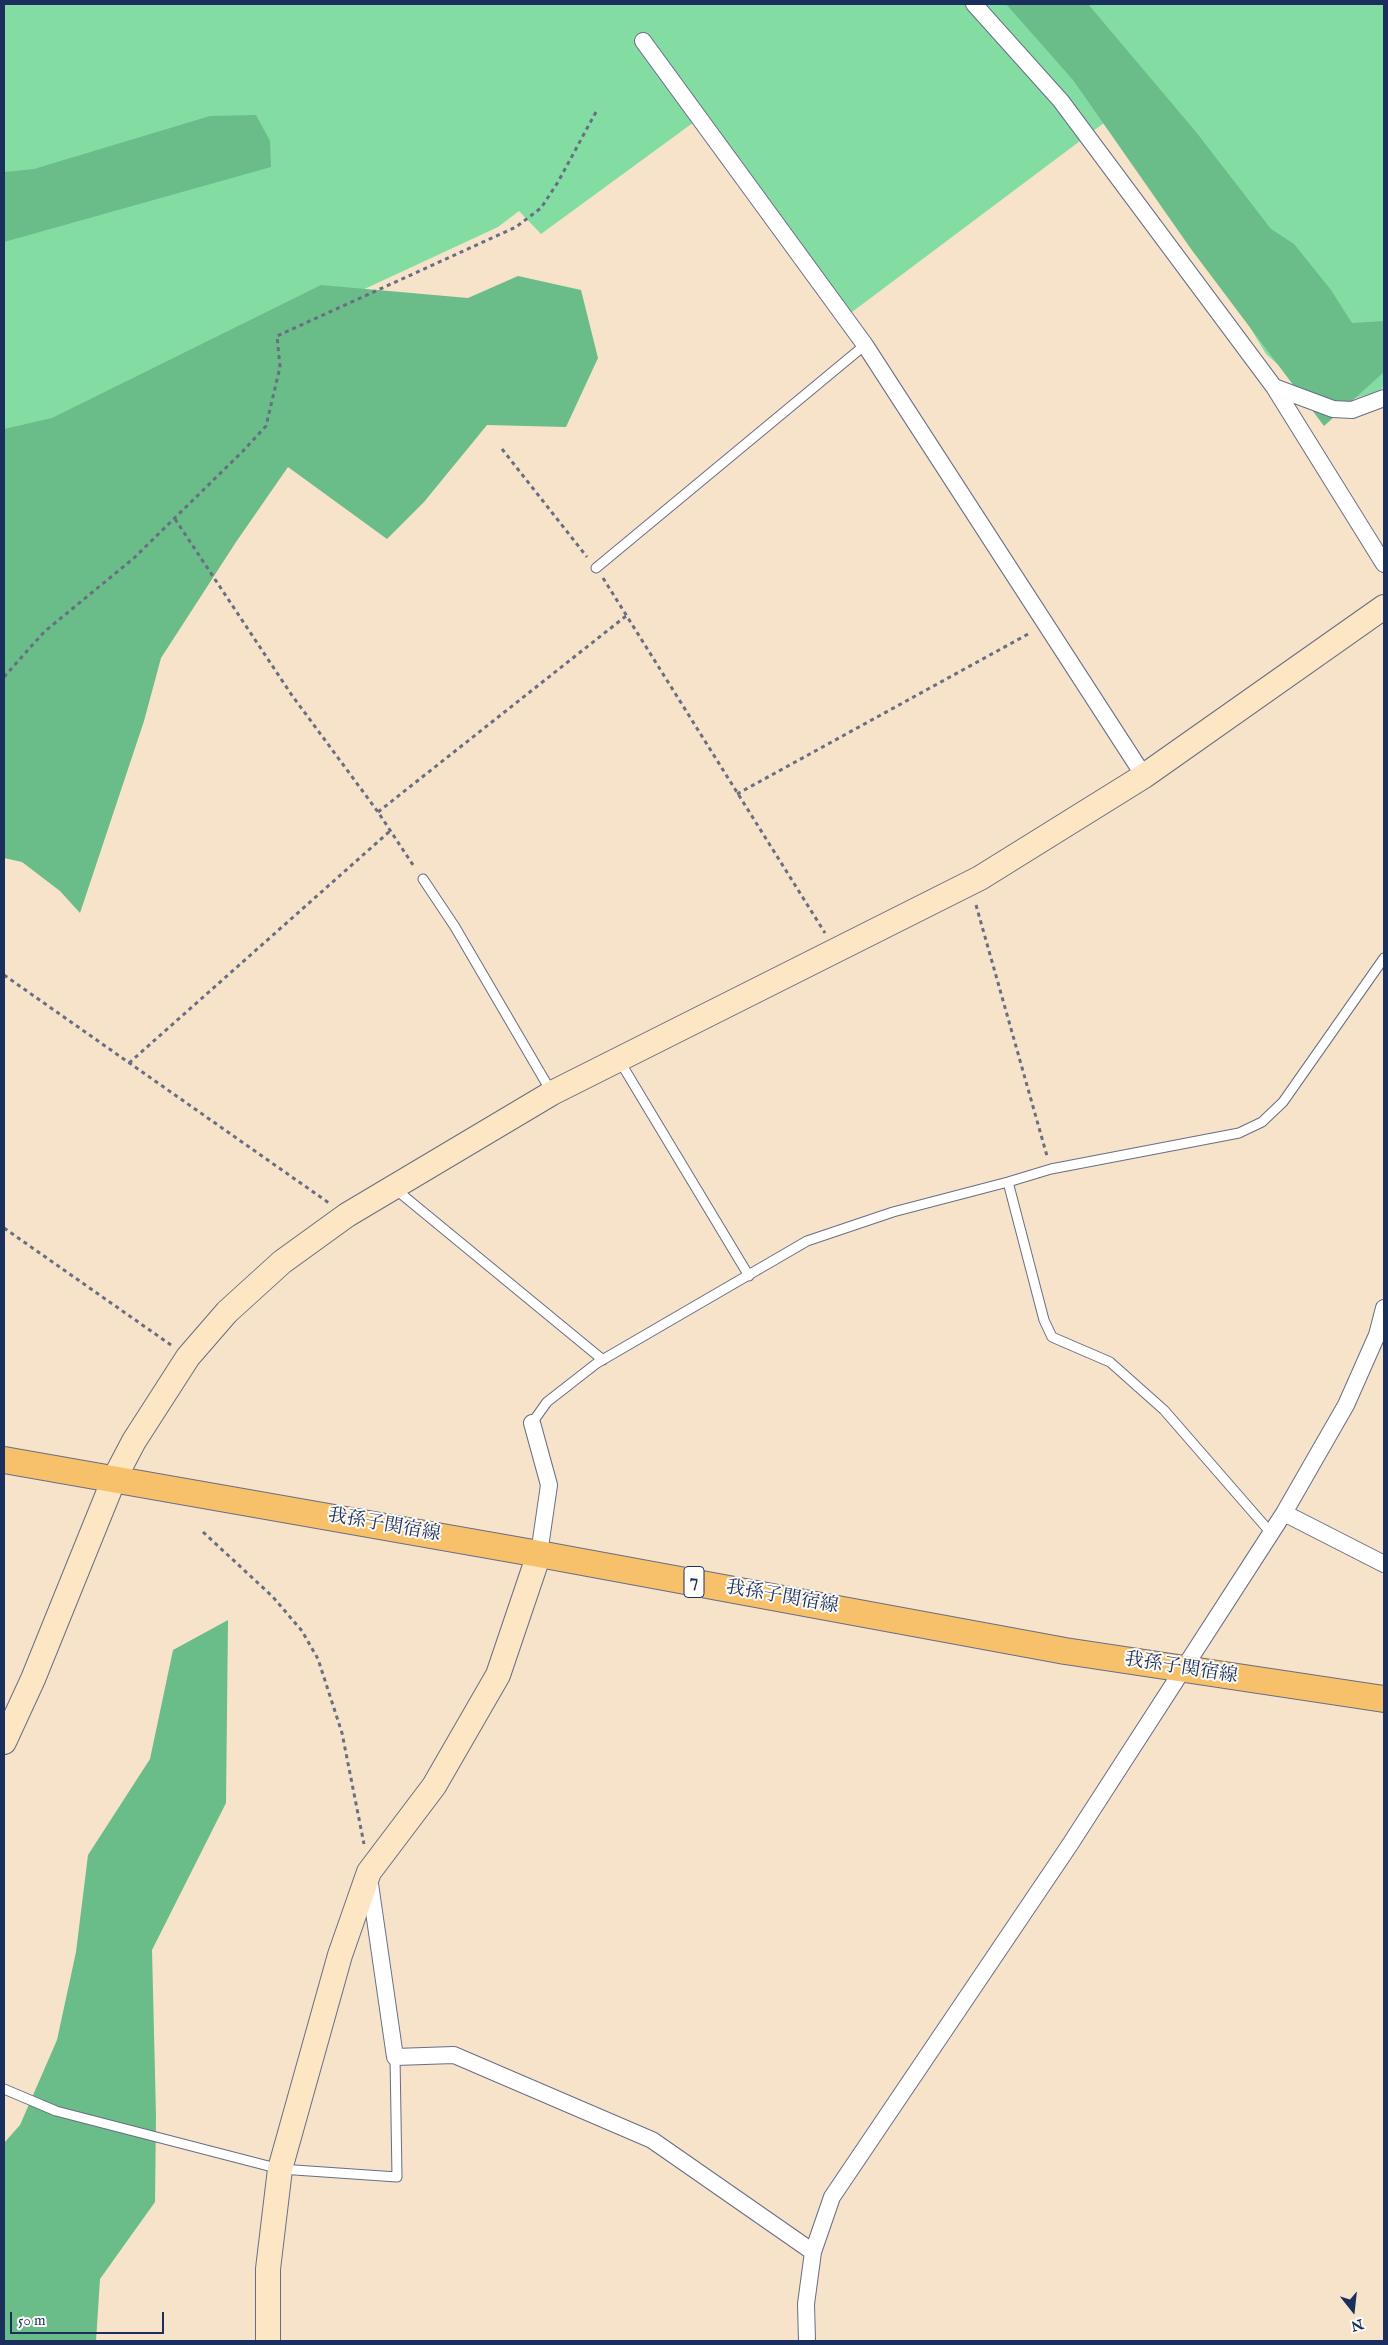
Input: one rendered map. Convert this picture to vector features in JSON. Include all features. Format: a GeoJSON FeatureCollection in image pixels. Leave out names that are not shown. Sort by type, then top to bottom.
{"type":"FeatureCollection","features":[{"type":"Feature","properties":{"kind":"main road","name":"我孫子関宿線"},"geometry":{"type":"LineString","coordinates":[[4,1460],[539,1554],[1056,1649],[1182,1670],[1384,1699]]}},
{"type":"Feature","properties":{"kind":"street"},"geometry":{"type":"LineString","coordinates":[[974,4],[1060,100],[1274,387],[1384,564]]}},
{"type":"Feature","properties":{"kind":"street"},"geometry":{"type":"LineString","coordinates":[[643,41],[865,345],[1144,776]]}},
{"type":"Feature","properties":{"kind":"street"},"geometry":{"type":"LineString","coordinates":[[1274,387],[1332,409],[1352,410],[1384,398]]}},
{"type":"Feature","properties":{"kind":"street"},"geometry":{"type":"LineString","coordinates":[[4,1742],[33,1679],[114,1479],[134,1441],[188,1357],[227,1312],[282,1262],[347,1215],[552,1093],[970,883],[1144,776],[1384,608]]}},
{"type":"Feature","properties":{"kind":"street"},"geometry":{"type":"LineString","coordinates":[[806,2341],[806,2304],[813,2252],[832,2197],[1069,1846],[1271,1533],[1346,1405],[1377,1335],[1384,1308]]}},
{"type":"Feature","properties":{"kind":"street"},"geometry":{"type":"LineString","coordinates":[[268,2341],[268,2269],[280,2169],[340,1955],[369,1872],[434,1786],[498,1675],[539,1554],[549,1485],[532,1423]]}},
{"type":"Feature","properties":{"kind":"street"},"geometry":{"type":"LineString","coordinates":[[1284,1512],[1384,1564]]}},
{"type":"Feature","properties":{"kind":"street"},"geometry":{"type":"LineString","coordinates":[[369,1872],[395,2057],[454,2055],[652,2140],[813,2252]]}},
{"type":"Feature","properties":{"kind":"lane"},"geometry":{"type":"LineString","coordinates":[[596,568],[865,345]]}},
{"type":"Feature","properties":{"kind":"lane"},"geometry":{"type":"LineString","coordinates":[[423,879],[454,927],[552,1093]]}},
{"type":"Feature","properties":{"kind":"lane"},"geometry":{"type":"LineString","coordinates":[[532,1423],[547,1402],[603,1360],[806,1242],[893,1212],[1051,1169],[1239,1133],[1262,1122],[1283,1102],[1384,958]]}},
{"type":"Feature","properties":{"kind":"lane"},"geometry":{"type":"LineString","coordinates":[[618,1060],[749,1276]]}},
{"type":"Feature","properties":{"kind":"lane"},"geometry":{"type":"LineString","coordinates":[[1008,1182],[1044,1320],[1052,1337],[1110,1362],[1164,1410],[1271,1533]]}},
{"type":"Feature","properties":{"kind":"lane"},"geometry":{"type":"LineString","coordinates":[[394,1188],[603,1360]]}},
{"type":"Feature","properties":{"kind":"lane"},"geometry":{"type":"LineString","coordinates":[[4,2089],[56,2111],[280,2169],[397,2177],[395,2057]]}},
{"type":"Feature","properties":{"kind":"path"},"geometry":{"type":"LineString","coordinates":[[4,677],[44,632],[134,558],[266,426],[280,367],[277,336],[516,227],[541,208],[558,182],[597,110]]}},
{"type":"Feature","properties":{"kind":"path"},"geometry":{"type":"LineString","coordinates":[[502,449],[596,568],[836,950]]}},
{"type":"Feature","properties":{"kind":"path"},"geometry":{"type":"LineString","coordinates":[[175,519],[291,694],[378,812],[423,879]]}},
{"type":"Feature","properties":{"kind":"path"},"geometry":{"type":"LineString","coordinates":[[378,812],[626,616]]}},
{"type":"Feature","properties":{"kind":"path"},"geometry":{"type":"LineString","coordinates":[[737,794],[1046,624]]}},
{"type":"Feature","properties":{"kind":"path"},"geometry":{"type":"LineString","coordinates":[[129,1063],[391,831]]}},
{"type":"Feature","properties":{"kind":"path"},"geometry":{"type":"LineString","coordinates":[[970,883],[1051,1169]]}},
{"type":"Feature","properties":{"kind":"path"},"geometry":{"type":"LineString","coordinates":[[4,975],[347,1215]]}},
{"type":"Feature","properties":{"kind":"path"},"geometry":{"type":"LineString","coordinates":[[4,1228],[188,1357]]}},
{"type":"Feature","properties":{"kind":"path"},"geometry":{"type":"LineString","coordinates":[[203,1532],[273,1597],[302,1631],[318,1659],[342,1733],[369,1872]]}},
{"type":"Feature","properties":{"kind":"green space"},"geometry":{"type":"Polygon","coordinates":[[[4,4],[1384,4],[1384,387],[1378,391],[1347,401],[1294,379],[1266,354],[1120,111],[848,315],[705,114],[541,234],[519,211],[498,227],[274,331],[4,467],[4,4]]]}},
{"type":"Feature","properties":{"kind":"green space"},"geometry":{"type":"Polygon","coordinates":[[[1006,4],[1088,4],[1196,132],[1271,229],[1294,244],[1331,290],[1352,323],[1384,321],[1384,372],[1324,426],[1191,249],[1073,80],[1006,4]]]}},
{"type":"Feature","properties":{"kind":"green space"},"geometry":{"type":"Polygon","coordinates":[[[256,115],[270,141],[271,167],[4,242],[4,172],[34,169],[210,116],[256,115]]]}},
{"type":"Feature","properties":{"kind":"green space"},"geometry":{"type":"Polygon","coordinates":[[[518,276],[581,290],[598,358],[566,427],[487,425],[424,502],[387,539],[288,467],[236,542],[161,658],[144,721],[80,913],[60,891],[22,862],[4,858],[4,429],[52,418],[321,285],[468,298],[518,276]]]}},
{"type":"Feature","properties":{"kind":"green space"},"geometry":{"type":"Polygon","coordinates":[[[228,1620],[226,1803],[152,1950],[156,2116],[155,2202],[100,2279],[96,2341],[4,2341],[4,2143],[20,2125],[57,2040],[76,1952],[88,1855],[150,1759],[173,1650],[228,1620]]]}}]}
